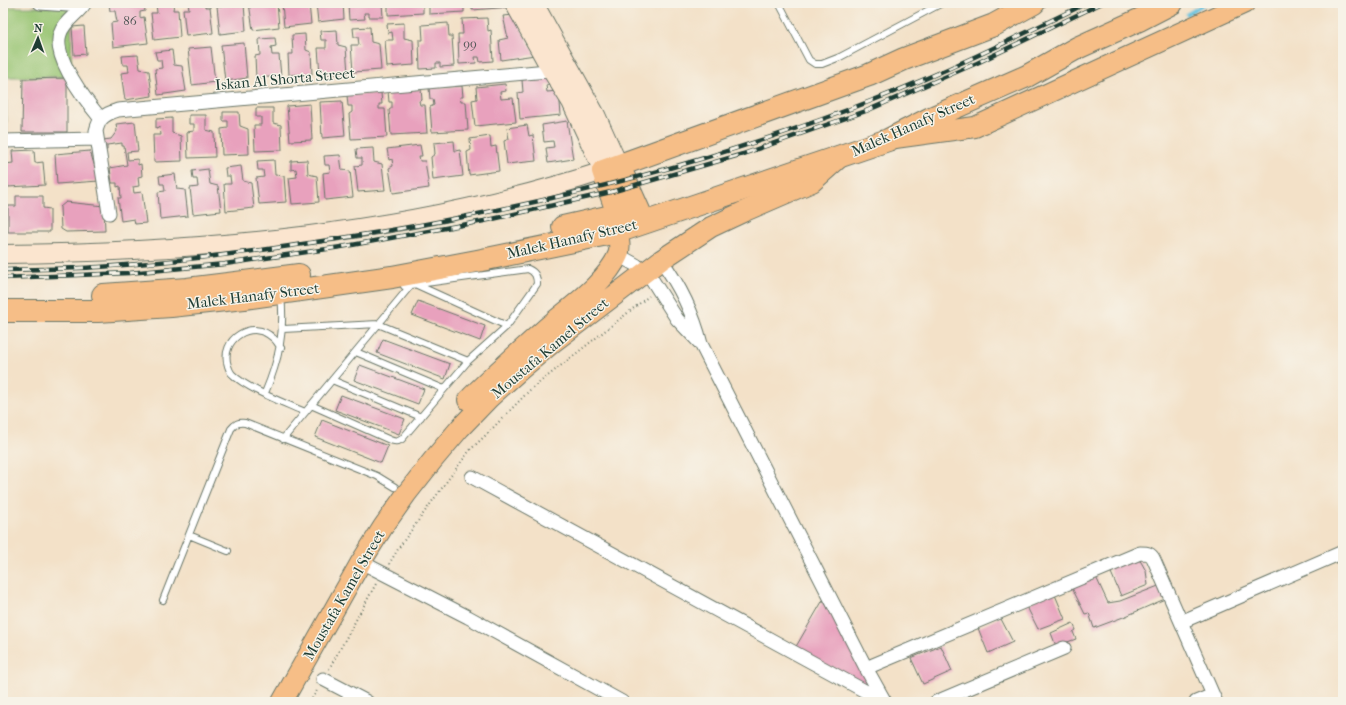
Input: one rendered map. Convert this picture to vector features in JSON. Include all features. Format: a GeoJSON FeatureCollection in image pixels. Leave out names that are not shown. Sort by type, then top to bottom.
{"type":"FeatureCollection","features":[{"type":"Feature","properties":{"kind":"highway"},"geometry":{"type":"LineString","coordinates":[[629,220],[611,169],[869,75],[904,59],[994,24],[1034,3]]}},
{"type":"Feature","properties":{"kind":"highway","name":"Malek Hanafy Street"},"geometry":{"type":"LineString","coordinates":[[3,310],[62,312],[208,302],[392,277],[476,261],[629,220],[841,156],[888,140],[931,118],[1027,76],[1077,48],[1139,20],[1172,3]]}},
{"type":"Feature","properties":{"kind":"highway","name":"Malek Hanafy Street"},"geometry":{"type":"LineString","coordinates":[[3,297],[61,297],[120,294],[232,284],[418,258],[629,220]]}},
{"type":"Feature","properties":{"kind":"main road"},"geometry":{"type":"LineString","coordinates":[[888,140],[975,127],[1245,3]]}},
{"type":"Feature","properties":{"kind":"main road","name":"Moustafa Kamel Street"},"geometry":{"type":"LineString","coordinates":[[282,702],[361,562],[383,527],[416,482],[460,428],[489,398],[552,342],[668,269],[712,227],[812,182],[841,156]]}},
{"type":"Feature","properties":{"kind":"main road"},"geometry":{"type":"LineString","coordinates":[[618,255],[629,220]]}},
{"type":"Feature","properties":{"kind":"main road","name":"Moustafa Kamel Street"},"geometry":{"type":"LineString","coordinates":[[268,702],[348,557],[395,487],[426,447],[464,404],[516,354],[598,283],[611,268],[618,255]]}},
{"type":"Feature","properties":{"kind":"street"},"geometry":{"type":"LineString","coordinates":[[40,3],[84,4]]}},
{"type":"Feature","properties":{"kind":"street"},"geometry":{"type":"LineString","coordinates":[[514,3],[551,70],[611,169]]}},
{"type":"Feature","properties":{"kind":"street"},"geometry":{"type":"LineString","coordinates":[[534,3],[596,115],[611,169]]}},
{"type":"Feature","properties":{"kind":"street"},"geometry":{"type":"LineString","coordinates":[[84,4],[65,24],[60,35],[59,46],[62,57],[73,80],[85,100],[101,119],[97,125],[96,131],[109,213]]}},
{"type":"Feature","properties":{"kind":"street","name":"Iskan Al Shorta Street"},"geometry":{"type":"LineString","coordinates":[[101,119],[109,113],[118,110],[570,69]]}},
{"type":"Feature","properties":{"kind":"street"},"geometry":{"type":"LineString","coordinates":[[3,141],[97,140]]}},
{"type":"Feature","properties":{"kind":"street"},"geometry":{"type":"LineString","coordinates":[[3,254],[74,254],[125,251],[240,243],[331,232],[422,217],[469,207],[548,188],[611,169]]}},
{"type":"Feature","properties":{"kind":"street"},"geometry":{"type":"LineString","coordinates":[[618,255],[651,279],[677,319],[701,344]]}},
{"type":"Feature","properties":{"kind":"street"},"geometry":{"type":"LineString","coordinates":[[668,269],[691,310],[701,344],[866,668],[885,702]]}},
{"type":"Feature","properties":{"kind":"street"},"geometry":{"type":"LineString","coordinates":[[472,477],[885,702]]}},
{"type":"Feature","properties":{"kind":"street"},"geometry":{"type":"LineString","coordinates":[[1181,622],[1343,552]]}},
{"type":"Feature","properties":{"kind":"street"},"geometry":{"type":"LineString","coordinates":[[866,668],[1140,553],[1147,553],[1152,555],[1215,698],[1196,702]]}},
{"type":"Feature","properties":{"kind":"street"},"geometry":{"type":"LineString","coordinates":[[361,562],[468,617],[622,702]]}},
{"type":"Feature","properties":{"kind":"street"},"geometry":{"type":"LineString","coordinates":[[936,702],[1064,648]]}},
{"type":"Feature","properties":{"kind":"street"},"geometry":{"type":"LineString","coordinates":[[323,679],[367,702]]}},
{"type":"Feature","properties":{"kind":"lane"},"geometry":{"type":"LineString","coordinates":[[779,3],[809,60],[818,65],[840,56],[942,3]]}},
{"type":"Feature","properties":{"kind":"lane"},"geometry":{"type":"LineString","coordinates":[[311,405],[394,442],[402,439],[468,361],[507,326],[537,284],[537,277],[534,272],[528,269],[396,287]]}},
{"type":"Feature","properties":{"kind":"lane"},"geometry":{"type":"LineString","coordinates":[[283,438],[413,284]]}},
{"type":"Feature","properties":{"kind":"lane"},"geometry":{"type":"LineString","coordinates":[[413,284],[507,326]]}},
{"type":"Feature","properties":{"kind":"lane"},"geometry":{"type":"LineString","coordinates":[[265,393],[275,371],[281,348],[283,314],[281,293]]}},
{"type":"Feature","properties":{"kind":"lane"},"geometry":{"type":"LineString","coordinates":[[283,329],[378,324],[468,361]]}},
{"type":"Feature","properties":{"kind":"lane"},"geometry":{"type":"LineString","coordinates":[[281,348],[273,337],[262,331],[249,330],[237,335],[228,346],[226,360],[230,373],[241,382],[305,412]]}},
{"type":"Feature","properties":{"kind":"lane"},"geometry":{"type":"LineString","coordinates":[[356,352],[444,389]]}},
{"type":"Feature","properties":{"kind":"lane"},"geometry":{"type":"LineString","coordinates":[[332,380],[421,417]]}},
{"type":"Feature","properties":{"kind":"lane"},"geometry":{"type":"LineString","coordinates":[[163,600],[231,429],[234,425],[245,423],[377,476],[395,487]]}},
{"type":"Feature","properties":{"kind":"lane"},"geometry":{"type":"LineString","coordinates":[[189,535],[228,551]]}},
{"type":"Feature","properties":{"kind":"green space"},"geometry":{"type":"Polygon","coordinates":[[[3,7],[72,7],[71,77],[3,77],[3,7]]]}},
{"type":"Feature","properties":{"kind":"green space"},"geometry":{"type":"Polygon","coordinates":[[[3,78],[6,78],[7,133],[3,133],[3,78]]]}},
{"type":"Feature","properties":{"kind":"building"},"geometry":{"type":"Polygon","coordinates":[[[109,3],[144,3],[145,11],[140,12],[140,18],[144,17],[148,43],[113,47],[111,23],[117,22],[115,11],[110,11],[109,3]]]}},
{"type":"Feature","properties":{"kind":"building"},"geometry":{"type":"Polygon","coordinates":[[[156,3],[174,3],[173,10],[178,10],[180,37],[154,40],[151,13],[157,13],[156,3]]]}},
{"type":"Feature","properties":{"kind":"building"},"geometry":{"type":"Polygon","coordinates":[[[188,3],[205,3],[205,7],[210,7],[213,33],[186,36],[183,9],[189,9],[188,3]]]}},
{"type":"Feature","properties":{"kind":"building"},"geometry":{"type":"Polygon","coordinates":[[[222,3],[244,4],[246,31],[220,34],[217,6],[222,6],[222,3]]]}},
{"type":"Feature","properties":{"kind":"building"},"geometry":{"type":"Polygon","coordinates":[[[249,3],[277,3],[279,27],[253,30],[249,3]]]}},
{"type":"Feature","properties":{"kind":"building"},"geometry":{"type":"Polygon","coordinates":[[[282,3],[309,3],[311,24],[284,27],[282,3]]]}},
{"type":"Feature","properties":{"kind":"building"},"geometry":{"type":"Polygon","coordinates":[[[316,3],[343,3],[344,19],[318,22],[316,3]]]}},
{"type":"Feature","properties":{"kind":"building"},"geometry":{"type":"Polygon","coordinates":[[[348,3],[382,3],[383,17],[369,17],[369,13],[364,13],[365,19],[349,20],[348,3]]]}},
{"type":"Feature","properties":{"kind":"building"},"geometry":{"type":"Polygon","coordinates":[[[388,3],[423,3],[423,13],[388,15],[388,3]]]}},
{"type":"Feature","properties":{"kind":"building"},"geometry":{"type":"Polygon","coordinates":[[[429,3],[464,3],[464,12],[429,14],[429,3]]]}},
{"type":"Feature","properties":{"kind":"building"},"geometry":{"type":"Polygon","coordinates":[[[472,3],[510,3],[512,7],[472,10],[472,3]]]}},
{"type":"Feature","properties":{"kind":"building"},"geometry":{"type":"Polygon","coordinates":[[[515,15],[535,55],[501,60],[499,40],[508,38],[503,16],[515,15]]]}},
{"type":"Feature","properties":{"kind":"building"},"geometry":{"type":"Polygon","coordinates":[[[487,18],[488,31],[491,30],[493,61],[480,62],[479,57],[475,57],[476,63],[459,64],[458,34],[463,34],[462,19],[487,18]]]}},
{"type":"Feature","properties":{"kind":"building"},"geometry":{"type":"Polygon","coordinates":[[[404,23],[404,38],[413,40],[414,65],[387,67],[385,40],[393,40],[392,32],[388,33],[387,24],[404,23]]]}},
{"type":"Feature","properties":{"kind":"building"},"geometry":{"type":"Polygon","coordinates":[[[448,23],[449,36],[452,36],[454,66],[440,67],[440,63],[436,63],[436,68],[420,69],[419,40],[423,40],[422,25],[448,23]]]}},
{"type":"Feature","properties":{"kind":"building"},"geometry":{"type":"Polygon","coordinates":[[[84,26],[86,54],[74,55],[72,27],[84,26]]]}},
{"type":"Feature","properties":{"kind":"building"},"geometry":{"type":"Polygon","coordinates":[[[370,27],[371,42],[379,44],[381,70],[353,72],[351,45],[359,45],[358,37],[354,37],[353,28],[370,27]]]}},
{"type":"Feature","properties":{"kind":"building"},"geometry":{"type":"Polygon","coordinates":[[[337,30],[338,45],[346,47],[348,73],[320,75],[318,48],[326,48],[326,40],[321,40],[320,31],[337,30]]]}},
{"type":"Feature","properties":{"kind":"building"},"geometry":{"type":"Polygon","coordinates":[[[305,34],[306,50],[311,52],[312,74],[289,75],[288,54],[293,54],[292,35],[305,34]]]}},
{"type":"Feature","properties":{"kind":"building"},"geometry":{"type":"Polygon","coordinates":[[[275,38],[276,46],[271,47],[272,55],[279,55],[281,76],[256,78],[255,56],[260,55],[259,39],[275,38]]]}},
{"type":"Feature","properties":{"kind":"building"},"geometry":{"type":"Polygon","coordinates":[[[244,43],[247,78],[225,81],[221,45],[244,43]]]}},
{"type":"Feature","properties":{"kind":"building"},"geometry":{"type":"Polygon","coordinates":[[[211,47],[215,82],[192,85],[188,49],[211,47]]]}},
{"type":"Feature","properties":{"kind":"building"},"geometry":{"type":"Polygon","coordinates":[[[172,50],[174,65],[182,66],[186,91],[158,95],[155,69],[162,68],[161,60],[157,60],[155,52],[172,50]]]}},
{"type":"Feature","properties":{"kind":"building"},"geometry":{"type":"Polygon","coordinates":[[[138,55],[140,69],[149,71],[152,96],[125,100],[121,73],[129,72],[128,65],[123,65],[122,56],[138,55]]]}},
{"type":"Feature","properties":{"kind":"building"},"geometry":{"type":"Polygon","coordinates":[[[551,77],[552,84],[546,85],[547,92],[559,91],[561,115],[520,119],[518,93],[523,92],[522,80],[551,77]]]}},
{"type":"Feature","properties":{"kind":"building"},"geometry":{"type":"Polygon","coordinates":[[[67,78],[67,132],[22,132],[23,79],[67,78]]]}},
{"type":"Feature","properties":{"kind":"building"},"geometry":{"type":"Polygon","coordinates":[[[505,84],[506,91],[500,92],[501,99],[513,98],[516,122],[475,126],[472,100],[477,99],[476,87],[505,84]]]}},
{"type":"Feature","properties":{"kind":"building"},"geometry":{"type":"Polygon","coordinates":[[[462,86],[463,97],[460,97],[461,102],[466,102],[468,130],[432,132],[430,107],[434,105],[433,99],[430,99],[429,88],[462,86]]]}},
{"type":"Feature","properties":{"kind":"building"},"geometry":{"type":"Polygon","coordinates":[[[421,89],[422,100],[419,101],[420,105],[425,105],[427,133],[391,135],[389,110],[392,108],[392,102],[389,102],[388,91],[421,89]]]}},
{"type":"Feature","properties":{"kind":"building"},"geometry":{"type":"Polygon","coordinates":[[[381,93],[382,104],[379,104],[379,109],[385,109],[387,137],[351,139],[349,114],[352,112],[352,106],[348,106],[347,95],[381,93]]]}},
{"type":"Feature","properties":{"kind":"building"},"geometry":{"type":"Polygon","coordinates":[[[342,101],[345,136],[322,138],[320,102],[342,101]]]}},
{"type":"Feature","properties":{"kind":"building"},"geometry":{"type":"Polygon","coordinates":[[[310,104],[312,140],[290,141],[287,106],[310,104]]]}},
{"type":"Feature","properties":{"kind":"building"},"geometry":{"type":"Polygon","coordinates":[[[256,108],[273,108],[273,123],[281,125],[282,150],[255,151],[254,125],[261,125],[261,117],[256,117],[256,108]]]}},
{"type":"Feature","properties":{"kind":"building"},"geometry":{"type":"Polygon","coordinates":[[[223,112],[239,112],[240,126],[248,129],[249,154],[222,155],[221,129],[228,128],[228,121],[223,121],[223,112]]]}},
{"type":"Feature","properties":{"kind":"building"},"geometry":{"type":"Polygon","coordinates":[[[189,115],[206,115],[206,130],[214,132],[215,157],[188,158],[187,132],[194,131],[194,124],[189,124],[189,115]]]}},
{"type":"Feature","properties":{"kind":"building"},"geometry":{"type":"Polygon","coordinates":[[[172,118],[172,133],[181,136],[182,161],[154,162],[153,135],[161,135],[160,127],[156,128],[156,119],[172,118]]]}},
{"type":"Feature","properties":{"kind":"building"},"geometry":{"type":"Polygon","coordinates":[[[567,121],[573,159],[548,163],[546,148],[554,147],[553,141],[544,142],[542,125],[567,121]]]}},
{"type":"Feature","properties":{"kind":"building"},"geometry":{"type":"Polygon","coordinates":[[[135,122],[138,151],[127,152],[128,160],[138,159],[138,165],[141,164],[142,176],[138,177],[139,186],[133,187],[134,193],[142,192],[146,223],[135,224],[134,219],[121,221],[118,198],[121,198],[120,186],[117,187],[117,183],[112,183],[110,168],[127,165],[124,146],[122,146],[122,143],[107,145],[107,150],[104,150],[103,140],[111,139],[117,131],[116,124],[135,122]]]}},
{"type":"Feature","properties":{"kind":"building"},"geometry":{"type":"Polygon","coordinates":[[[527,125],[529,136],[533,135],[536,161],[507,164],[504,141],[509,139],[507,128],[527,125]]]}},
{"type":"Feature","properties":{"kind":"building"},"geometry":{"type":"Polygon","coordinates":[[[490,136],[491,147],[496,146],[499,171],[469,175],[467,152],[471,150],[470,139],[490,136]]]}},
{"type":"Feature","properties":{"kind":"building"},"geometry":{"type":"Polygon","coordinates":[[[454,141],[455,151],[460,150],[463,176],[433,180],[431,157],[435,154],[434,143],[454,141]]]}},
{"type":"Feature","properties":{"kind":"building"},"geometry":{"type":"Polygon","coordinates":[[[420,145],[422,156],[419,156],[420,161],[425,161],[429,188],[393,193],[389,168],[393,166],[392,159],[389,160],[387,149],[420,145]]]}},
{"type":"Feature","properties":{"kind":"building"},"geometry":{"type":"Polygon","coordinates":[[[373,148],[374,162],[382,164],[385,190],[358,192],[355,166],[362,165],[362,158],[357,158],[356,149],[373,148]]]}},
{"type":"Feature","properties":{"kind":"building"},"geometry":{"type":"Polygon","coordinates":[[[34,150],[35,163],[43,162],[45,185],[8,187],[6,164],[13,163],[12,151],[34,150]]]}},
{"type":"Feature","properties":{"kind":"building"},"geometry":{"type":"Polygon","coordinates":[[[90,151],[99,181],[57,184],[55,154],[90,151]]]}},
{"type":"Feature","properties":{"kind":"building"},"geometry":{"type":"Polygon","coordinates":[[[340,155],[342,170],[350,171],[353,197],[325,200],[323,173],[330,172],[329,165],[325,165],[324,156],[340,155]]]}},
{"type":"Feature","properties":{"kind":"building"},"geometry":{"type":"Polygon","coordinates":[[[274,160],[275,175],[284,176],[286,202],[259,204],[256,178],[264,177],[263,170],[258,170],[257,161],[274,160]]]}},
{"type":"Feature","properties":{"kind":"building"},"geometry":{"type":"Polygon","coordinates":[[[307,160],[308,174],[317,176],[319,202],[292,204],[289,178],[297,177],[296,169],[291,170],[291,161],[307,160]]]}},
{"type":"Feature","properties":{"kind":"building"},"geometry":{"type":"Polygon","coordinates":[[[241,166],[243,181],[251,183],[254,208],[226,211],[224,184],[231,184],[230,176],[226,176],[225,168],[241,166]]]}},
{"type":"Feature","properties":{"kind":"building"},"geometry":{"type":"Polygon","coordinates":[[[208,169],[210,184],[218,186],[221,211],[193,214],[190,188],[198,187],[197,179],[193,179],[192,171],[208,169]]]}},
{"type":"Feature","properties":{"kind":"building"},"geometry":{"type":"Polygon","coordinates":[[[175,174],[177,189],[185,190],[188,216],[160,219],[158,192],[165,191],[164,184],[160,184],[159,176],[175,174]]]}},
{"type":"Feature","properties":{"kind":"building"},"geometry":{"type":"Polygon","coordinates":[[[16,196],[43,196],[43,208],[50,209],[50,232],[8,232],[8,206],[16,206],[16,196]]]}},
{"type":"Feature","properties":{"kind":"building"},"geometry":{"type":"Polygon","coordinates":[[[66,202],[104,206],[105,231],[66,232],[61,229],[60,207],[66,202]]]}},
{"type":"Feature","properties":{"kind":"building"},"geometry":{"type":"Polygon","coordinates":[[[418,301],[485,326],[480,341],[412,315],[418,301]]]}},
{"type":"Feature","properties":{"kind":"building"},"geometry":{"type":"Polygon","coordinates":[[[383,339],[450,364],[445,379],[377,353],[383,339]]]}},
{"type":"Feature","properties":{"kind":"building"},"geometry":{"type":"Polygon","coordinates":[[[360,365],[424,389],[418,404],[354,380],[360,365]]]}},
{"type":"Feature","properties":{"kind":"building"},"geometry":{"type":"Polygon","coordinates":[[[341,395],[405,419],[399,434],[335,410],[341,395]]]}},
{"type":"Feature","properties":{"kind":"building"},"geometry":{"type":"Polygon","coordinates":[[[322,420],[388,446],[381,463],[315,437],[322,420]]]}},
{"type":"Feature","properties":{"kind":"building"},"geometry":{"type":"Polygon","coordinates":[[[1135,557],[1141,562],[1146,571],[1148,585],[1121,596],[1109,568],[1135,557]]]}},
{"type":"Feature","properties":{"kind":"building"},"geometry":{"type":"Polygon","coordinates":[[[1096,577],[1108,603],[1120,601],[1161,585],[1167,598],[1094,628],[1089,613],[1085,614],[1071,586],[1096,577]]]}},
{"type":"Feature","properties":{"kind":"building"},"geometry":{"type":"Polygon","coordinates":[[[1053,590],[1065,619],[1038,629],[1026,605],[1053,590]]]}},
{"type":"Feature","properties":{"kind":"building"},"geometry":{"type":"Polygon","coordinates":[[[823,600],[841,628],[868,679],[868,686],[794,650],[823,600]]]}},
{"type":"Feature","properties":{"kind":"building"},"geometry":{"type":"Polygon","coordinates":[[[1000,617],[1013,642],[988,653],[978,628],[1000,617]]]}},
{"type":"Feature","properties":{"kind":"building"},"geometry":{"type":"Polygon","coordinates":[[[1073,623],[1076,630],[1073,632],[1076,639],[1056,646],[1051,633],[1073,623]]]}},
{"type":"Feature","properties":{"kind":"building"},"geometry":{"type":"Polygon","coordinates":[[[941,646],[952,671],[923,684],[911,658],[941,646]]]}},
{"type":"Feature","properties":{"kind":"waterway"},"geometry":{"type":"LineString","coordinates":[[1187,14],[1206,3]]}},
{"type":"Feature","properties":{"kind":"railway"},"geometry":{"type":"LineString","coordinates":[[3,270],[128,265],[272,249],[399,229],[469,216],[607,185],[675,167],[743,146],[810,124],[876,99],[956,65],[1087,3]]}},
{"type":"Feature","properties":{"kind":"railway"},"geometry":{"type":"LineString","coordinates":[[3,278],[129,273],[225,264],[341,247],[484,221],[611,192],[743,154],[866,111],[977,63],[1102,3]]}}]}
